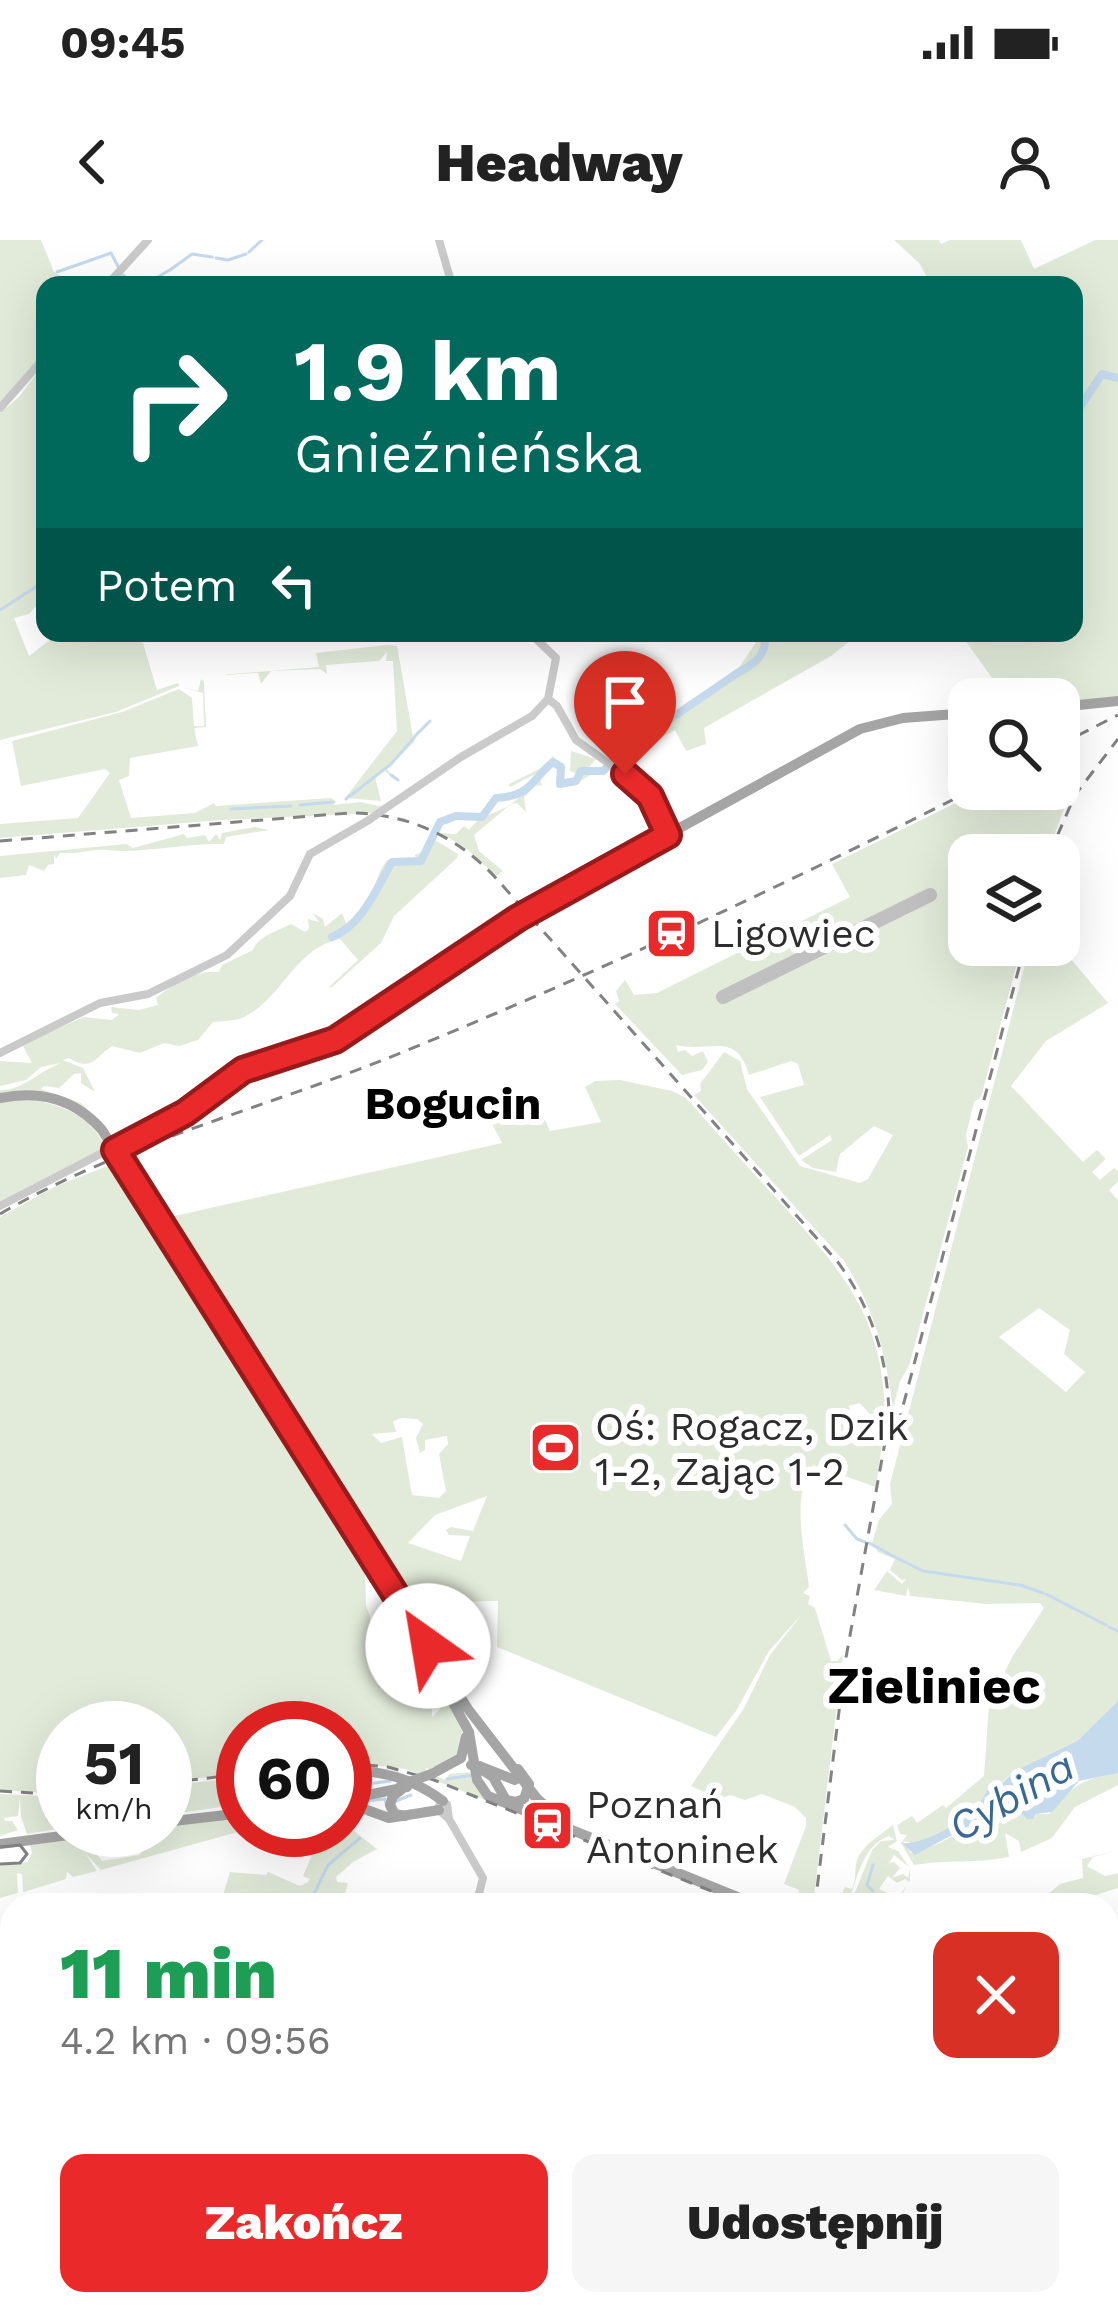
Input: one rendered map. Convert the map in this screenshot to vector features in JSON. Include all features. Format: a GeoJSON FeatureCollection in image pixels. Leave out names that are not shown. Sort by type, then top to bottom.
{"type":"FeatureCollection","features":[{"type":"Feature","properties":{"kind":"main road"},"geometry":{"type":"LineString","coordinates":[[1080,705],[1118,701]]}},
{"type":"Feature","properties":{"kind":"main road"},"geometry":{"type":"LineString","coordinates":[[114,1149],[166,1123],[250,1066],[340,1037],[526,913],[860,729],[903,718],[948,715]]}},
{"type":"Feature","properties":{"kind":"main road"},"geometry":{"type":"LineString","coordinates":[[0,1098],[54,1099],[86,1119],[114,1149],[412,1620],[493,1743],[539,1801]]}},
{"type":"Feature","properties":{"kind":"main road"},"geometry":{"type":"LineString","coordinates":[[412,1620],[471,1735],[482,1789],[493,1799],[728,1893]]}},
{"type":"Feature","properties":{"kind":"main road"},"geometry":{"type":"LineString","coordinates":[[372,1791],[404,1786],[459,1760],[467,1745],[450,1696]]}},
{"type":"Feature","properties":{"kind":"main road"},"geometry":{"type":"LineString","coordinates":[[476,1767],[494,1778],[501,1793],[513,1802],[527,1796],[529,1783],[493,1743]]}},
{"type":"Feature","properties":{"kind":"main road"},"geometry":{"type":"LineString","coordinates":[[436,1773],[476,1767],[513,1778],[564,1822],[743,1893]]}},
{"type":"Feature","properties":{"kind":"main road"},"geometry":{"type":"LineString","coordinates":[[476,1767],[510,1781],[549,1818],[576,1833]]}},
{"type":"Feature","properties":{"kind":"main road"},"geometry":{"type":"LineString","coordinates":[[372,1773],[403,1777],[440,1808]]}},
{"type":"Feature","properties":{"kind":"main road"},"geometry":{"type":"LineString","coordinates":[[372,1790],[404,1786]]}},
{"type":"Feature","properties":{"kind":"main road"},"geometry":{"type":"LineString","coordinates":[[404,1786],[390,1805],[395,1814],[409,1816]]}},
{"type":"Feature","properties":{"kind":"main road"},"geometry":{"type":"LineString","coordinates":[[372,1810],[386,1818],[440,1808]]}},
{"type":"Feature","properties":{"kind":"main road"},"geometry":{"type":"LineString","coordinates":[[0,1841],[36,1835]]}},
{"type":"Feature","properties":{"kind":"main road"},"geometry":{"type":"LineString","coordinates":[[0,1841],[36,1837]]}},
{"type":"Feature","properties":{"kind":"street"},"geometry":{"type":"LineString","coordinates":[[115,276],[148,240]]}},
{"type":"Feature","properties":{"kind":"street"},"geometry":{"type":"LineString","coordinates":[[439,240],[449,276]]}},
{"type":"Feature","properties":{"kind":"street"},"geometry":{"type":"LineString","coordinates":[[0,408],[36,367]]}},
{"type":"Feature","properties":{"kind":"street"},"geometry":{"type":"LineString","coordinates":[[0,1053],[104,1001],[148,994],[227,956],[290,896],[308,856],[461,757],[520,725],[548,699],[556,664],[541,642]]}},
{"type":"Feature","properties":{"kind":"street"},"geometry":{"type":"LineString","coordinates":[[548,699],[576,740],[650,796],[668,834]]}},
{"type":"Feature","properties":{"kind":"street"},"geometry":{"type":"LineString","coordinates":[[0,1206],[114,1149]]}},
{"type":"Feature","properties":{"kind":"street"},"geometry":{"type":"LineString","coordinates":[[440,1808],[483,1881],[480,1893]]}},
{"type":"Feature","properties":{"kind":"green space"},"geometry":{"type":"Polygon","coordinates":[[[0,240],[41,240],[54,272],[61,276],[36,276],[36,364],[0,406],[0,240]]]}},
{"type":"Feature","properties":{"kind":"green space"},"geometry":{"type":"Polygon","coordinates":[[[894,240],[939,240],[941,244],[1021,240],[1034,269],[1095,240],[1118,240],[1118,699],[1080,702],[1080,678],[992,678],[966,642],[1083,642],[1083,276],[926,276],[894,240]]]}},
{"type":"Feature","properties":{"kind":"green space"},"geometry":{"type":"Polygon","coordinates":[[[36,374],[36,606],[29,614],[14,618],[29,656],[47,642],[140,642],[157,690],[179,686],[116,712],[0,740],[0,413],[36,374]]]}},
{"type":"Feature","properties":{"kind":"green space"},"geometry":{"type":"Polygon","coordinates":[[[756,642],[849,642],[704,728],[706,744],[686,751],[675,730],[619,761],[615,757],[740,666],[756,642]]]}},
{"type":"Feature","properties":{"kind":"green space"},"geometry":{"type":"Polygon","coordinates":[[[397,646],[414,742],[387,769],[398,781],[384,771],[375,777],[381,801],[345,798],[397,731],[393,661],[386,661],[387,652],[379,661],[326,665],[327,674],[320,669],[271,671],[261,684],[258,673],[219,675],[319,667],[316,653],[397,646]]]}},
{"type":"Feature","properties":{"kind":"green space"},"geometry":{"type":"Polygon","coordinates":[[[201,679],[204,682],[206,727],[194,728],[198,746],[130,758],[129,776],[119,780],[131,818],[195,813],[214,803],[331,798],[336,802],[333,805],[360,802],[384,807],[375,813],[0,838],[0,824],[78,818],[110,773],[105,769],[21,786],[12,741],[122,712],[179,689],[192,698],[194,726],[204,726],[203,693],[184,688],[198,691],[201,679]]]}},
{"type":"Feature","properties":{"kind":"green space"},"geometry":{"type":"Polygon","coordinates":[[[571,751],[596,759],[589,767],[592,774],[572,786],[559,785],[559,768],[549,766],[542,785],[524,797],[526,812],[517,803],[511,804],[543,770],[509,784],[541,768],[553,756],[561,767],[561,781],[572,782],[578,774],[570,771],[571,751]]]}},
{"type":"Feature","properties":{"kind":"green space"},"geometry":{"type":"Polygon","coordinates":[[[511,804],[474,835],[479,851],[503,871],[496,876],[441,833],[456,834],[464,826],[469,830],[483,817],[511,804]]]}},
{"type":"Feature","properties":{"kind":"green space"},"geometry":{"type":"Polygon","coordinates":[[[948,807],[1064,810],[1055,834],[948,834],[948,966],[1016,966],[981,1097],[974,1102],[968,1147],[893,1409],[877,1332],[844,1261],[694,1095],[724,1052],[740,1061],[747,1089],[800,1166],[860,1183],[868,1179],[893,1135],[874,1126],[840,1154],[836,1172],[813,1168],[801,1160],[832,1140],[830,1135],[799,1156],[760,1097],[804,1085],[798,1064],[791,1061],[749,1075],[744,1061],[729,1048],[676,1045],[678,1052],[685,1050],[692,1056],[703,1051],[708,1062],[702,1070],[682,1075],[615,1004],[619,1001],[616,991],[625,980],[634,995],[657,993],[850,897],[832,864],[948,807]]]}},
{"type":"Feature","properties":{"kind":"green space"},"geometry":{"type":"Polygon","coordinates":[[[255,827],[269,830],[226,837],[224,844],[60,853],[56,859],[54,854],[54,864],[44,871],[29,865],[26,875],[0,878],[0,856],[126,844],[133,848],[184,834],[187,838],[205,835],[209,842],[216,834],[220,840],[222,833],[255,827]]]}},
{"type":"Feature","properties":{"kind":"green space"},"geometry":{"type":"Polygon","coordinates":[[[432,838],[458,854],[457,858],[394,916],[381,943],[332,987],[328,988],[358,960],[340,939],[311,952],[256,1010],[239,1019],[213,1022],[198,1040],[179,1046],[164,1043],[140,1053],[112,1046],[88,1064],[63,1060],[83,1068],[95,1092],[81,1083],[81,1073],[59,1088],[41,1089],[81,1103],[103,1125],[71,1102],[0,1095],[0,1090],[16,1087],[61,1063],[0,1086],[0,1061],[32,1063],[22,1044],[84,1017],[112,1020],[119,1014],[112,1013],[111,1007],[139,1010],[158,1005],[156,998],[170,987],[194,975],[219,972],[222,965],[253,950],[275,931],[291,924],[305,932],[308,919],[319,922],[313,913],[323,919],[325,927],[342,913],[347,926],[368,900],[387,860],[417,862],[415,855],[427,850],[432,838]]]}},
{"type":"Feature","properties":{"kind":"green space"},"geometry":{"type":"Polygon","coordinates":[[[1025,966],[1077,966],[1108,1003],[1046,1041],[1011,1086],[1083,1162],[1097,1150],[1106,1159],[1092,1172],[1100,1180],[1114,1168],[1118,1171],[1118,1182],[1109,1190],[1118,1200],[1118,1701],[1077,1741],[1015,1771],[945,1832],[917,1844],[903,1841],[911,1853],[940,1843],[993,1813],[1049,1814],[1079,1785],[1118,1773],[1118,1785],[1075,1807],[1052,1838],[1021,1852],[1019,1841],[1005,1833],[1009,1857],[914,1865],[901,1843],[907,1835],[900,1834],[897,1825],[912,1816],[917,1823],[943,1805],[946,1808],[984,1776],[989,1705],[1012,1657],[1044,1608],[1040,1603],[986,1604],[910,1596],[908,1587],[906,1596],[874,1590],[887,1571],[902,1584],[906,1579],[890,1570],[895,1559],[878,1552],[872,1543],[879,1520],[892,1504],[890,1484],[1025,966]],[[1039,1308],[999,1337],[1066,1392],[1085,1372],[1064,1354],[1070,1330],[1039,1308]]]}},
{"type":"Feature","properties":{"kind":"green space"},"geometry":{"type":"Polygon","coordinates":[[[620,1080],[686,1098],[842,1276],[878,1354],[885,1422],[875,1420],[860,1403],[849,1406],[868,1425],[867,1430],[883,1436],[876,1487],[813,1465],[802,1492],[809,1587],[803,1593],[815,1608],[831,1661],[843,1655],[814,1893],[799,1893],[784,1884],[806,1826],[806,1818],[795,1807],[762,1794],[745,1800],[730,1795],[720,1799],[691,1786],[744,1708],[770,1655],[802,1614],[769,1651],[716,1737],[497,1647],[498,1601],[448,1602],[449,1586],[394,1583],[129,1165],[163,1216],[170,1217],[502,1143],[492,1124],[542,1113],[550,1131],[601,1122],[585,1087],[595,1081],[620,1080]],[[417,1419],[393,1421],[396,1432],[372,1434],[381,1443],[402,1437],[412,1495],[439,1498],[446,1491],[439,1454],[448,1444],[447,1436],[425,1440],[420,1453],[416,1438],[423,1424],[417,1419]],[[487,1496],[435,1515],[408,1543],[461,1561],[470,1536],[449,1535],[446,1530],[473,1531],[487,1496]]]}},
{"type":"Feature","properties":{"kind":"green space"},"geometry":{"type":"Polygon","coordinates":[[[16,1097],[80,1117],[106,1148],[0,1204],[0,1100],[16,1097]]]}},
{"type":"Feature","properties":{"kind":"green space"},"geometry":{"type":"Polygon","coordinates":[[[113,1164],[124,1174],[373,1566],[365,1568],[366,1605],[373,1626],[395,1627],[404,1662],[408,1661],[406,1641],[413,1642],[441,1695],[432,1717],[445,1697],[464,1732],[465,1749],[426,1772],[446,1780],[449,1774],[472,1772],[481,1791],[546,1824],[406,1769],[372,1765],[372,1701],[216,1701],[216,1776],[192,1779],[192,1701],[36,1701],[36,1792],[0,1790],[0,1217],[54,1187],[113,1164]]]}},
{"type":"Feature","properties":{"kind":"green space"},"geometry":{"type":"Polygon","coordinates":[[[216,1780],[216,1808],[192,1811],[192,1783],[216,1780]]]}},
{"type":"Feature","properties":{"kind":"green space"},"geometry":{"type":"Polygon","coordinates":[[[0,1794],[36,1796],[36,1832],[27,1834],[20,1797],[18,1816],[4,1818],[18,1830],[0,1836],[0,1794]]]}},
{"type":"Feature","properties":{"kind":"green space"},"geometry":{"type":"Polygon","coordinates":[[[216,1819],[216,1838],[192,1845],[192,1823],[216,1819]]]}},
{"type":"Feature","properties":{"kind":"green space"},"geometry":{"type":"Polygon","coordinates":[[[893,1825],[897,1841],[888,1847],[898,1851],[909,1867],[894,1855],[889,1863],[900,1868],[892,1878],[903,1874],[908,1878],[910,1868],[910,1882],[897,1883],[888,1876],[879,1889],[887,1893],[855,1893],[872,1850],[881,1841],[894,1840],[889,1836],[880,1841],[872,1847],[866,1855],[851,1893],[842,1893],[845,1887],[852,1889],[857,1860],[893,1825]]]}},
{"type":"Feature","properties":{"kind":"green space"},"geometry":{"type":"Polygon","coordinates":[[[36,1844],[36,1857],[88,1857],[97,1871],[73,1877],[67,1872],[66,1879],[23,1892],[22,1874],[17,1873],[18,1893],[0,1893],[0,1865],[28,1862],[30,1845],[36,1844]]]}},
{"type":"Feature","properties":{"kind":"green space"},"geometry":{"type":"Polygon","coordinates":[[[1118,1850],[1093,1857],[1087,1866],[1105,1876],[1118,1873],[1118,1888],[1102,1893],[1049,1893],[1060,1884],[1083,1878],[1082,1859],[1118,1850]]]}},
{"type":"Feature","properties":{"kind":"green space"},"geometry":{"type":"Polygon","coordinates":[[[89,1857],[102,1861],[148,1857],[101,1870],[89,1857]]]}},
{"type":"Feature","properties":{"kind":"green space"},"geometry":{"type":"Polygon","coordinates":[[[311,1857],[362,1857],[336,1877],[337,1882],[348,1883],[345,1893],[224,1893],[230,1872],[268,1872],[300,1886],[310,1879],[303,1876],[311,1857]]]}},
{"type":"Feature","properties":{"kind":"water","name":"Cybina"},"geometry":{"type":"Polygon","coordinates":[[[1118,1701],[1118,1773],[1079,1781],[1052,1812],[1036,1814],[1033,1819],[1021,1813],[993,1813],[915,1855],[902,1843],[925,1839],[951,1826],[1015,1771],[1077,1741],[1118,1701]]]}},
{"type":"Feature","properties":{"kind":"waterway"},"geometry":{"type":"LineString","coordinates":[[249,252],[262,240]]}},
{"type":"Feature","properties":{"kind":"waterway"},"geometry":{"type":"LineString","coordinates":[[57,272],[111,253],[120,270]]}},
{"type":"Feature","properties":{"kind":"waterway"},"geometry":{"type":"LineString","coordinates":[[170,270],[192,254],[212,257]]}},
{"type":"Feature","properties":{"kind":"waterway"},"geometry":{"type":"LineString","coordinates":[[216,258],[246,254]]}},
{"type":"Feature","properties":{"kind":"waterway"},"geometry":{"type":"LineString","coordinates":[[159,276],[168,271]]}},
{"type":"Feature","properties":{"kind":"waterway"},"geometry":{"type":"LineString","coordinates":[[1083,402],[1102,374],[1118,378]]}},
{"type":"Feature","properties":{"kind":"waterway"},"geometry":{"type":"LineString","coordinates":[[0,610],[36,587]]}},
{"type":"Feature","properties":{"kind":"waterway"},"geometry":{"type":"LineString","coordinates":[[332,937],[361,915],[392,862],[421,861],[440,822],[456,816],[482,817],[496,798],[524,791],[553,762],[561,767],[560,784],[576,781],[581,771],[603,771],[623,751],[753,663],[765,642]]}},
{"type":"Feature","properties":{"kind":"waterway"},"geometry":{"type":"LineString","coordinates":[[415,736],[430,721]]}},
{"type":"Feature","properties":{"kind":"waterway"},"geometry":{"type":"LineString","coordinates":[[346,799],[391,764],[414,738]]}},
{"type":"Feature","properties":{"kind":"waterway"},"geometry":{"type":"LineString","coordinates":[[391,775],[398,780]]}},
{"type":"Feature","properties":{"kind":"waterway"},"geometry":{"type":"LineString","coordinates":[[300,805],[333,802]]}},
{"type":"Feature","properties":{"kind":"waterway"},"geometry":{"type":"LineString","coordinates":[[231,809],[291,806]]}},
{"type":"Feature","properties":{"kind":"waterway"},"geometry":{"type":"LineString","coordinates":[[845,1525],[865,1542]]}},
{"type":"Feature","properties":{"kind":"waterway"},"geometry":{"type":"LineString","coordinates":[[869,1543],[884,1551]]}},
{"type":"Feature","properties":{"kind":"waterway"},"geometry":{"type":"LineString","coordinates":[[885,1552],[923,1571],[1020,1585],[1043,1593]]}},
{"type":"Feature","properties":{"kind":"waterway"},"geometry":{"type":"LineString","coordinates":[[1046,1594],[1106,1625]]}},
{"type":"Feature","properties":{"kind":"waterway"},"geometry":{"type":"LineString","coordinates":[[1109,1627],[1118,1631]]}},
{"type":"Feature","properties":{"kind":"waterway"},"geometry":{"type":"LineString","coordinates":[[447,1779],[474,1775]]}},
{"type":"Feature","properties":{"kind":"waterway"},"geometry":{"type":"LineString","coordinates":[[372,1783],[390,1781]]}},
{"type":"Feature","properties":{"kind":"waterway"},"geometry":{"type":"LineString","coordinates":[[396,1801],[411,1795]]}},
{"type":"Feature","properties":{"kind":"waterway"},"geometry":{"type":"LineString","coordinates":[[372,1800],[385,1799],[389,1814]]}},
{"type":"Feature","properties":{"kind":"waterway"},"geometry":{"type":"LineString","coordinates":[[314,1893],[328,1865],[337,1857]]}},
{"type":"Feature","properties":{"kind":"waterway"},"geometry":{"type":"LineString","coordinates":[[873,1865],[867,1885],[873,1891]]}},
{"type":"Feature","properties":{"kind":"runway"},"geometry":{"type":"LineString","coordinates":[[723,997],[930,895]]}},
{"type":"Feature","properties":{"kind":"tram line"},"geometry":{"type":"LineString","coordinates":[[0,1847],[20,1845],[27,1854],[20,1863],[0,1864]]}},
{"type":"Feature","properties":{"kind":"railway"},"geometry":{"type":"LineString","coordinates":[[1080,734],[1118,715]]}},
{"type":"Feature","properties":{"kind":"railway"},"geometry":{"type":"LineString","coordinates":[[1058,834],[1075,795],[1118,739]]}},
{"type":"Feature","properties":{"kind":"railway"},"geometry":{"type":"LineString","coordinates":[[0,1214],[141,1148],[388,1058],[537,996],[948,802]]}},
{"type":"Feature","properties":{"kind":"railway"},"geometry":{"type":"LineString","coordinates":[[0,841],[349,813],[410,822],[446,838],[494,876],[837,1261],[860,1297],[876,1336],[886,1377],[889,1420],[845,1663],[816,1893]]}},
{"type":"Feature","properties":{"kind":"railway"},"geometry":{"type":"LineString","coordinates":[[898,1425],[1019,966]]}},
{"type":"Feature","properties":{"kind":"railway"},"geometry":{"type":"LineString","coordinates":[[372,1766],[434,1780],[716,1893]]}},
{"type":"Feature","properties":{"kind":"railway"},"geometry":{"type":"LineString","coordinates":[[192,1780],[216,1777]]}},
{"type":"Feature","properties":{"kind":"railway"},"geometry":{"type":"LineString","coordinates":[[0,1791],[36,1793]]}},
{"type":"Feature","properties":{"kind":"place","name":"Ligowiec"},"geometry":{"type":"Point","coordinates":[672,933]}},
{"type":"Feature","properties":{"kind":"place","name":"Oś: Rogacz, Dzik 1-2, Zając 1-2"},"geometry":{"type":"Point","coordinates":[556,1448]}},
{"type":"Feature","properties":{"kind":"place","name":"Poznań Antoninek"},"geometry":{"type":"Point","coordinates":[547,1826]}},
{"type":"Feature","properties":{"kind":"district","name":"Bogucin"},"geometry":{"type":"Point","coordinates":[453,1103]}},
{"type":"Feature","properties":{"kind":"district","name":"Zieliniec"},"geometry":{"type":"Point","coordinates":[934,1685]}},
{"type":"Feature","properties":{"kind":"route"},"geometry":{"type":"LineString","coordinates":[[428,1646],[115,1150],[198,1105],[243,1070],[335,1040],[518,918],[668,835],[650,796],[625,774]]}}]}
